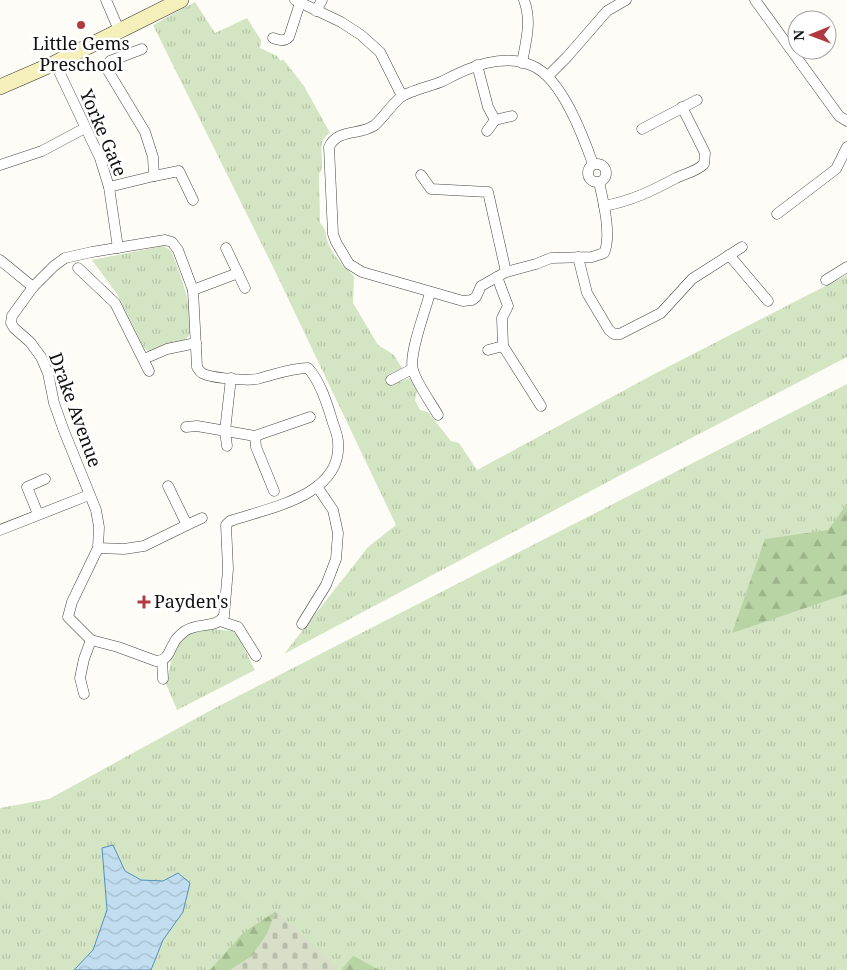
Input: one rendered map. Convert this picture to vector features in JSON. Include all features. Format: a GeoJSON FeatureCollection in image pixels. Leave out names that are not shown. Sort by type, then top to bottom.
{"type":"FeatureCollection","features":[{"type":"Feature","properties":{"kind":"street"},"geometry":{"type":"LineString","coordinates":[[106,0],[119,30]]}},
{"type":"Feature","properties":{"kind":"street"},"geometry":{"type":"LineString","coordinates":[[0,87],[55,63],[181,0]]}},
{"type":"Feature","properties":{"kind":"street"},"geometry":{"type":"LineString","coordinates":[[316,11],[322,0]]}},
{"type":"Feature","properties":{"kind":"street"},"geometry":{"type":"LineString","coordinates":[[522,62],[529,21],[524,0]]}},
{"type":"Feature","properties":{"kind":"street"},"geometry":{"type":"LineString","coordinates":[[548,76],[607,11],[626,0]]}},
{"type":"Feature","properties":{"kind":"street"},"geometry":{"type":"LineString","coordinates":[[755,0],[839,116],[847,121]]}},
{"type":"Feature","properties":{"kind":"street"},"geometry":{"type":"LineString","coordinates":[[273,38],[286,40],[289,37],[298,1],[341,22],[361,35],[380,52],[402,96]]}},
{"type":"Feature","properties":{"kind":"street"},"geometry":{"type":"LineString","coordinates":[[142,49],[110,61],[107,69],[146,132],[153,157],[154,176]]}},
{"type":"Feature","properties":{"kind":"street"},"geometry":{"type":"LineString","coordinates":[[505,61],[522,62],[533,65],[548,76],[564,98],[578,124],[593,164],[588,170],[589,176],[592,181],[599,182],[604,206],[607,247],[604,253],[599,256],[551,258],[502,274],[481,286],[476,298],[467,302],[430,293],[362,272],[349,264],[333,234],[329,147],[332,140],[338,136],[374,126],[402,96],[431,87],[477,65],[505,61]]}},
{"type":"Feature","properties":{"kind":"street","name":"Yorke Gate"},"geometry":{"type":"LineString","coordinates":[[55,63],[100,158],[109,187],[118,248]]}},
{"type":"Feature","properties":{"kind":"street"},"geometry":{"type":"LineString","coordinates":[[477,65],[488,107],[495,120]]}},
{"type":"Feature","properties":{"kind":"street"},"geometry":{"type":"LineString","coordinates":[[642,129],[697,100]]}},
{"type":"Feature","properties":{"kind":"street"},"geometry":{"type":"LineString","coordinates":[[604,206],[636,198],[689,172],[697,170],[704,164],[705,153],[682,107]]}},
{"type":"Feature","properties":{"kind":"street"},"geometry":{"type":"LineString","coordinates":[[487,130],[495,120],[512,116]]}},
{"type":"Feature","properties":{"kind":"street"},"geometry":{"type":"LineString","coordinates":[[0,165],[42,151],[86,128]]}},
{"type":"Feature","properties":{"kind":"street"},"geometry":{"type":"LineString","coordinates":[[777,214],[836,169],[847,147]]}},
{"type":"Feature","properties":{"kind":"street"},"geometry":{"type":"LineString","coordinates":[[109,187],[179,172],[193,200]]}},
{"type":"Feature","properties":{"kind":"street"},"geometry":{"type":"LineString","coordinates":[[421,175],[431,189],[488,192],[508,306],[502,318],[503,346],[541,406]]}},
{"type":"Feature","properties":{"kind":"street","name":"Drake Avenue"},"geometry":{"type":"LineString","coordinates":[[91,640],[68,618],[72,602],[98,548],[99,527],[96,510],[54,403],[48,373],[41,357],[30,342],[14,328],[11,323],[12,316],[33,287],[65,258],[165,240],[172,242],[178,250],[193,290]]}},
{"type":"Feature","properties":{"kind":"street"},"geometry":{"type":"LineString","coordinates":[[578,257],[587,293],[609,330],[614,334],[620,334],[661,313],[692,279],[742,247]]}},
{"type":"Feature","properties":{"kind":"street"},"geometry":{"type":"LineString","coordinates":[[226,248],[245,288]]}},
{"type":"Feature","properties":{"kind":"street"},"geometry":{"type":"LineString","coordinates":[[729,255],[768,301]]}},
{"type":"Feature","properties":{"kind":"street"},"geometry":{"type":"LineString","coordinates":[[0,260],[33,287]]}},
{"type":"Feature","properties":{"kind":"street"},"geometry":{"type":"LineString","coordinates":[[826,280],[847,267]]}},
{"type":"Feature","properties":{"kind":"street"},"geometry":{"type":"LineString","coordinates":[[78,268],[115,303],[149,372]]}},
{"type":"Feature","properties":{"kind":"street"},"geometry":{"type":"LineString","coordinates":[[84,694],[80,678],[91,640],[118,647],[156,661],[167,657],[174,642],[192,627],[214,624],[220,621],[224,616],[228,569],[226,525],[230,521],[280,505],[318,488],[329,477],[337,460],[338,442],[330,411],[314,374],[308,368],[298,368],[255,379],[231,378],[204,374],[199,371],[197,367],[193,290],[238,273]]}},
{"type":"Feature","properties":{"kind":"street"},"geometry":{"type":"LineString","coordinates":[[430,293],[417,338],[412,369],[438,415]]}},
{"type":"Feature","properties":{"kind":"street"},"geometry":{"type":"LineString","coordinates":[[144,359],[167,349],[196,343]]}},
{"type":"Feature","properties":{"kind":"street"},"geometry":{"type":"LineString","coordinates":[[488,350],[503,346]]}},
{"type":"Feature","properties":{"kind":"street"},"geometry":{"type":"LineString","coordinates":[[391,380],[412,369]]}},
{"type":"Feature","properties":{"kind":"street"},"geometry":{"type":"LineString","coordinates":[[227,446],[225,431],[231,378]]}},
{"type":"Feature","properties":{"kind":"street"},"geometry":{"type":"LineString","coordinates":[[186,427],[197,426],[256,436],[310,417]]}},
{"type":"Feature","properties":{"kind":"street"},"geometry":{"type":"LineString","coordinates":[[256,436],[256,447],[274,491]]}},
{"type":"Feature","properties":{"kind":"street"},"geometry":{"type":"LineString","coordinates":[[38,514],[27,487],[45,479]]}},
{"type":"Feature","properties":{"kind":"street"},"geometry":{"type":"LineString","coordinates":[[168,486],[187,525]]}},
{"type":"Feature","properties":{"kind":"street"},"geometry":{"type":"LineString","coordinates":[[302,624],[326,585],[336,559],[338,533],[333,510],[318,488]]}},
{"type":"Feature","properties":{"kind":"street"},"geometry":{"type":"LineString","coordinates":[[0,530],[89,495]]}},
{"type":"Feature","properties":{"kind":"street"},"geometry":{"type":"LineString","coordinates":[[98,548],[124,549],[144,546],[202,518]]}},
{"type":"Feature","properties":{"kind":"street"},"geometry":{"type":"LineString","coordinates":[[220,621],[238,627],[256,656]]}},
{"type":"Feature","properties":{"kind":"street"},"geometry":{"type":"LineString","coordinates":[[162,660],[163,679]]}},
{"type":"Feature","properties":{"kind":"green space"},"geometry":{"type":"Polygon","coordinates":[[[195,2],[215,33],[247,18],[261,40],[260,48],[277,56],[281,61],[283,59],[304,86],[330,133],[325,137],[321,147],[322,164],[319,174],[320,223],[324,228],[334,254],[354,276],[353,303],[378,345],[394,355],[402,368],[389,375],[393,384],[410,378],[417,391],[415,400],[420,410],[428,412],[451,441],[459,443],[477,470],[658,372],[847,275],[847,357],[284,654],[368,547],[396,525],[274,269],[153,25],[195,2]]]}},
{"type":"Feature","properties":{"kind":"green space"},"geometry":{"type":"Polygon","coordinates":[[[163,246],[172,253],[183,283],[190,310],[190,332],[186,339],[179,343],[148,351],[144,348],[117,294],[92,260],[163,246]]]}},
{"type":"Feature","properties":{"kind":"green space"},"geometry":{"type":"Polygon","coordinates":[[[847,384],[847,970],[0,970],[0,808],[49,799],[215,708],[847,384]]]}},
{"type":"Feature","properties":{"kind":"green space"},"geometry":{"type":"Polygon","coordinates":[[[847,504],[847,594],[732,633],[765,539],[828,530],[847,504]]]}},
{"type":"Feature","properties":{"kind":"green space"},"geometry":{"type":"Polygon","coordinates":[[[195,630],[233,631],[238,636],[255,670],[177,710],[166,684],[172,658],[178,644],[195,630]]]}},
{"type":"Feature","properties":{"kind":"green space"},"geometry":{"type":"Polygon","coordinates":[[[276,911],[267,934],[252,956],[230,970],[210,970],[243,933],[276,911]]]}},
{"type":"Feature","properties":{"kind":"green space"},"geometry":{"type":"Polygon","coordinates":[[[276,911],[340,970],[230,970],[252,956],[267,934],[276,911]]]}},
{"type":"Feature","properties":{"kind":"green space"},"geometry":{"type":"Polygon","coordinates":[[[354,956],[379,970],[341,970],[354,956]]]}},
{"type":"Feature","properties":{"kind":"water"},"geometry":{"type":"Polygon","coordinates":[[[113,845],[125,871],[141,880],[163,881],[178,873],[190,883],[183,912],[163,940],[151,970],[74,970],[93,950],[107,910],[102,848],[113,845]]]}},
{"type":"Feature","properties":{"kind":"place","name":"Little Gems Preschool"},"geometry":{"type":"Point","coordinates":[81,25]}},
{"type":"Feature","properties":{"kind":"place","name":"Payden's"},"geometry":{"type":"Point","coordinates":[144,602]}}]}
